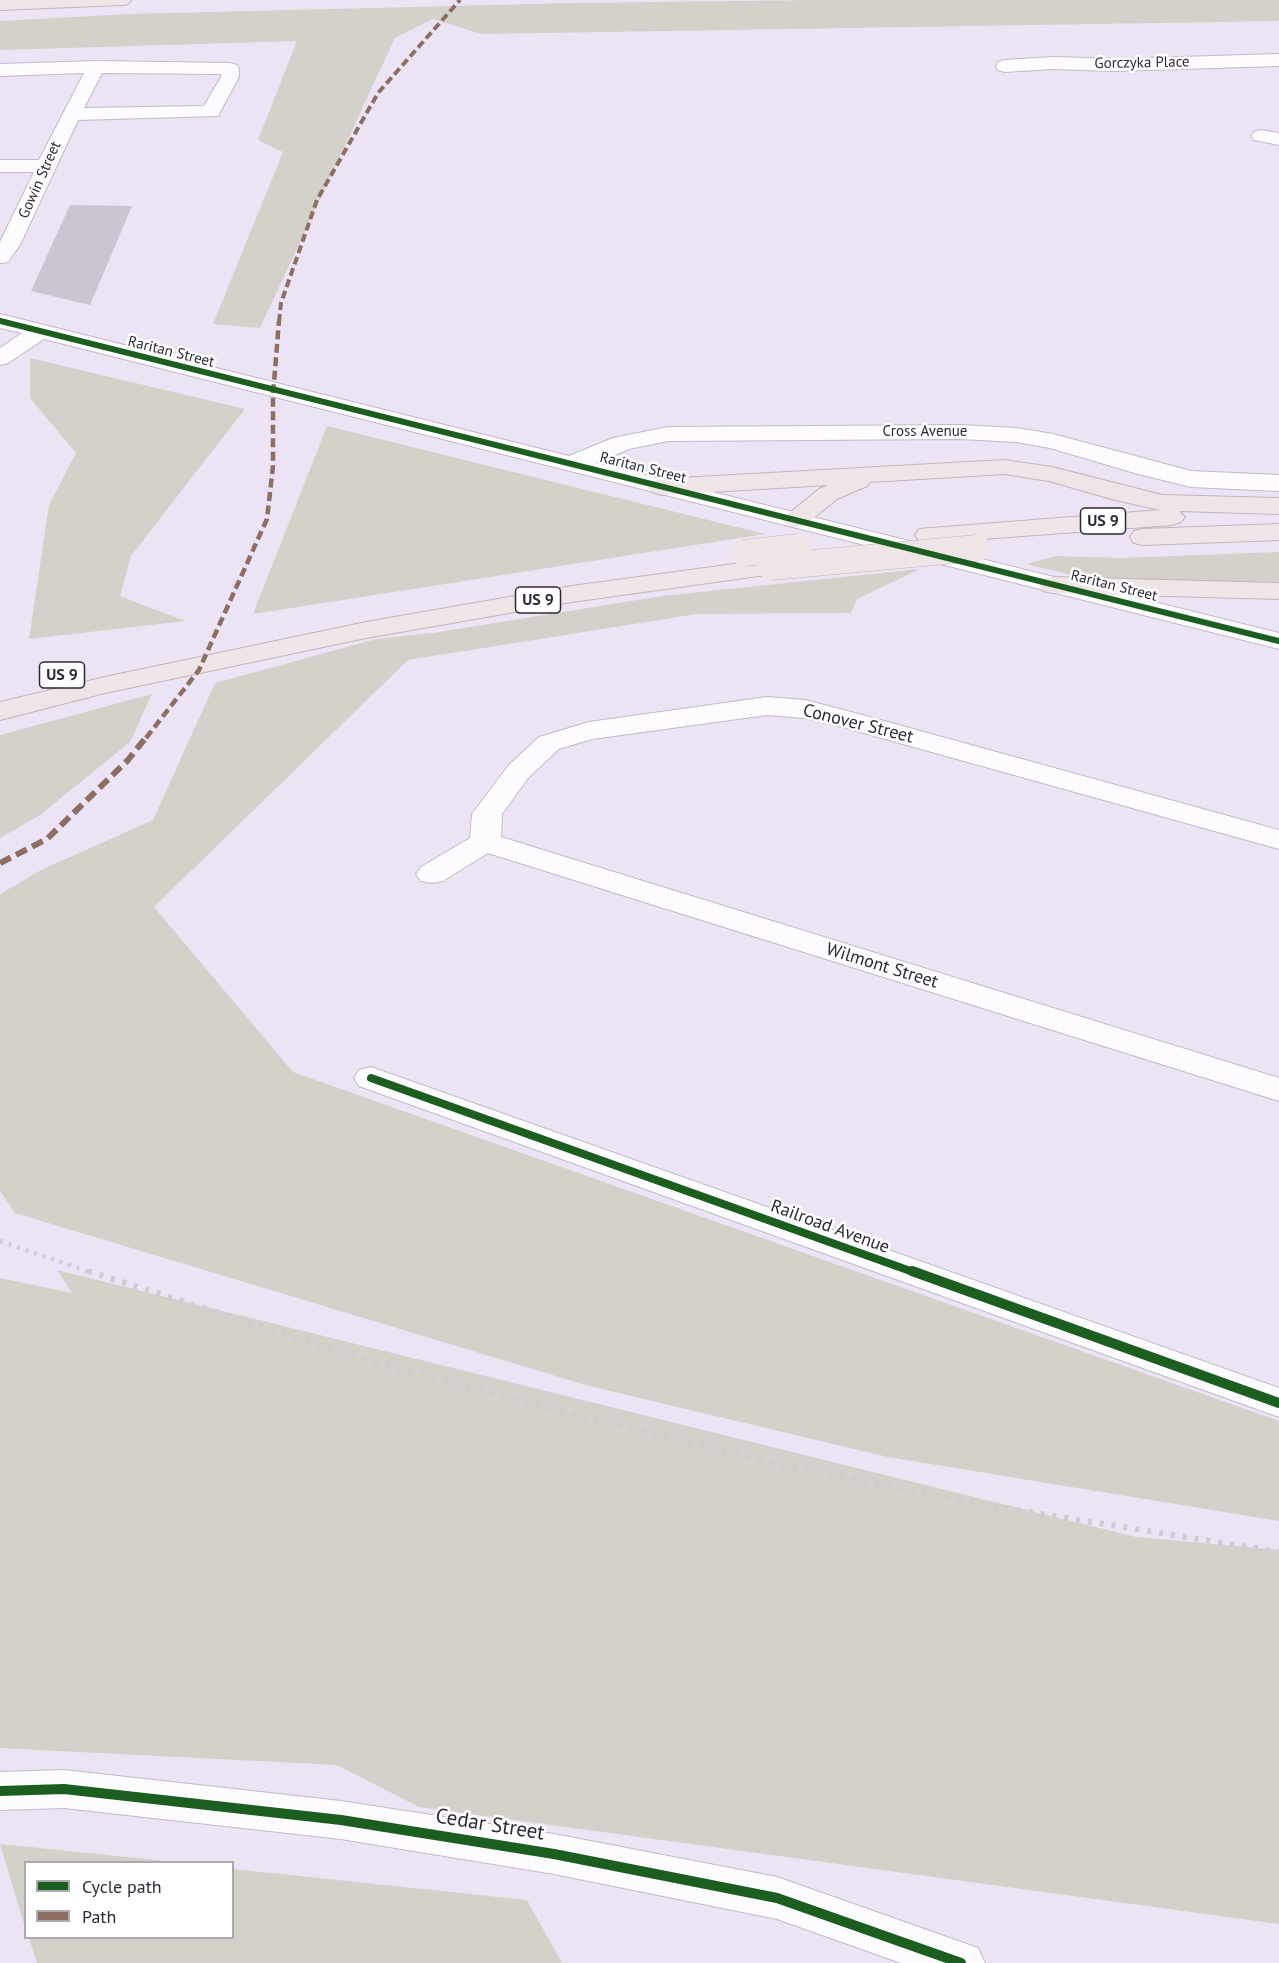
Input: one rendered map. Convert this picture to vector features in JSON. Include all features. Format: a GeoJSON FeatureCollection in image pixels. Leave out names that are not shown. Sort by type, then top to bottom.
{"type":"FeatureCollection","features":[{"type":"Feature","properties":{"kind":"highway"},"geometry":{"type":"LineString","coordinates":[[0,6],[122,0]]}},
{"type":"Feature","properties":{"kind":"highway"},"geometry":{"type":"LineString","coordinates":[[661,487],[876,475],[988,466],[1032,470],[1162,502],[1279,506]]}},
{"type":"Feature","properties":{"kind":"highway"},"geometry":{"type":"LineString","coordinates":[[1026,526],[1052,511],[1062,499],[1061,492],[1056,486],[1032,470]]}},
{"type":"Feature","properties":{"kind":"highway"},"geometry":{"type":"LineString","coordinates":[[796,520],[828,494],[876,475]]}},
{"type":"Feature","properties":{"kind":"highway"},"geometry":{"type":"LineString","coordinates":[[741,506],[760,491],[806,479]]}},
{"type":"Feature","properties":{"kind":"highway","name":"US 9"},"geometry":{"type":"LineString","coordinates":[[0,690],[125,660],[324,618],[551,578],[744,553],[1026,526],[1279,513]]}},
{"type":"Feature","properties":{"kind":"highway","name":"US 9"},"geometry":{"type":"LineString","coordinates":[[0,711],[105,685],[307,641],[572,594],[771,567],[976,548],[1156,536],[1279,532]]}},
{"type":"Feature","properties":{"kind":"highway"},"geometry":{"type":"LineString","coordinates":[[1052,585],[1279,591]]}},
{"type":"Feature","properties":{"kind":"street","name":"Gorczyka Place"},"geometry":{"type":"LineString","coordinates":[[1005,66],[1053,63],[1115,64],[1279,60]]}},
{"type":"Feature","properties":{"kind":"street"},"geometry":{"type":"LineString","coordinates":[[0,70],[96,67],[230,69],[230,77],[211,112],[73,114]]}},
{"type":"Feature","properties":{"kind":"street","name":"Gowin Street"},"geometry":{"type":"LineString","coordinates":[[0,257],[9,245],[61,133],[96,67]]}},
{"type":"Feature","properties":{"kind":"street"},"geometry":{"type":"LineString","coordinates":[[0,166],[44,173]]}},
{"type":"Feature","properties":{"kind":"street"},"geometry":{"type":"LineString","coordinates":[[0,181],[44,173]]}},
{"type":"Feature","properties":{"kind":"street","name":"Raritan Street"},"geometry":{"type":"LineString","coordinates":[[0,321],[1279,641]]}},
{"type":"Feature","properties":{"kind":"street"},"geometry":{"type":"LineString","coordinates":[[0,358],[39,332]]}},
{"type":"Feature","properties":{"kind":"street","name":"Cross Avenue"},"geometry":{"type":"LineString","coordinates":[[571,464],[622,443],[668,434],[960,432],[1017,435],[1053,441],[1147,469],[1191,479],[1279,483]]}},
{"type":"Feature","properties":{"kind":"street","name":"Conover Street"},"geometry":{"type":"LineString","coordinates":[[485,842],[487,814],[518,772],[549,743],[589,731],[766,706],[805,709],[845,719],[1279,840]]}},
{"type":"Feature","properties":{"kind":"street"},"geometry":{"type":"LineString","coordinates":[[432,874],[485,842]]}},
{"type":"Feature","properties":{"kind":"street","name":"Wilmont Street"},"geometry":{"type":"LineString","coordinates":[[485,842],[1279,1090]]}},
{"type":"Feature","properties":{"kind":"street","name":"Railroad Avenue"},"geometry":{"type":"LineString","coordinates":[[371,1078],[1279,1403]]}},
{"type":"Feature","properties":{"kind":"street","name":"Cedar Street"},"geometry":{"type":"LineString","coordinates":[[0,1791],[64,1789],[330,1818],[554,1854],[777,1898],[961,1963]]}},
{"type":"Feature","properties":{"kind":"shaded area"},"geometry":{"type":"Polygon","coordinates":[[[818,0],[1279,0],[1279,21],[481,34],[433,19],[395,38],[260,328],[213,324],[283,152],[258,140],[297,41],[0,50],[0,21],[131,14],[573,3],[818,0]]]}},
{"type":"Feature","properties":{"kind":"shaded area"},"geometry":{"type":"Polygon","coordinates":[[[30,358],[245,409],[131,556],[120,596],[185,621],[29,639],[49,505],[76,453],[30,398],[30,358]]]}},
{"type":"Feature","properties":{"kind":"shaded area"},"geometry":{"type":"Polygon","coordinates":[[[327,426],[765,534],[253,614],[327,426]]]}},
{"type":"Feature","properties":{"kind":"shaded area"},"geometry":{"type":"Polygon","coordinates":[[[1279,552],[1279,582],[1083,578],[1027,564],[1056,556],[1121,558],[1279,552]]]}},
{"type":"Feature","properties":{"kind":"shaded area"},"geometry":{"type":"Polygon","coordinates":[[[920,569],[857,599],[851,613],[697,614],[408,660],[154,907],[293,1072],[1279,1421],[1279,1521],[888,1457],[589,1386],[15,1213],[0,1191],[0,894],[43,869],[153,820],[215,683],[376,639],[433,633],[662,596],[920,569]]]}},
{"type":"Feature","properties":{"kind":"shaded area"},"geometry":{"type":"Polygon","coordinates":[[[152,694],[130,742],[40,815],[0,838],[0,735],[152,694]]]}},
{"type":"Feature","properties":{"kind":"shaded area"},"geometry":{"type":"Polygon","coordinates":[[[57,1270],[1136,1537],[1279,1550],[1279,1924],[419,1807],[337,1765],[0,1748],[0,1278],[72,1293],[57,1270]]]}},
{"type":"Feature","properties":{"kind":"shaded area"},"geometry":{"type":"Polygon","coordinates":[[[0,1844],[165,1861],[24,1861],[24,1924],[0,1844]]]}},
{"type":"Feature","properties":{"kind":"shaded area"},"geometry":{"type":"Polygon","coordinates":[[[234,1869],[527,1900],[562,1963],[37,1963],[29,1939],[234,1939],[234,1869]]]}},
{"type":"Feature","properties":{"kind":"building"},"geometry":{"type":"Polygon","coordinates":[[[70,205],[132,206],[90,305],[31,291],[70,205]]]}},
{"type":"Feature","properties":{"kind":"railway"},"geometry":{"type":"LineString","coordinates":[[0,1241],[92,1273]]}},
{"type":"Feature","properties":{"kind":"railway"},"geometry":{"type":"LineString","coordinates":[[88,1271],[366,1360],[544,1407],[778,1464],[980,1504],[1279,1552]]}},
{"type":"Feature","properties":{"kind":"marked path"},"geometry":{"type":"LineString","coordinates":[[0,863],[47,839],[128,760],[199,670],[267,519],[273,466],[273,395],[281,303],[317,200],[378,93],[460,0]]}},
{"type":"Feature","properties":{"kind":"cycle path"},"geometry":{"type":"LineString","coordinates":[[0,321],[1279,641]]}},
{"type":"Feature","properties":{"kind":"cycle path"},"geometry":{"type":"LineString","coordinates":[[371,1078],[1279,1403]]}},
{"type":"Feature","properties":{"kind":"cycle path"},"geometry":{"type":"LineString","coordinates":[[0,1791],[64,1789],[341,1820],[554,1854],[777,1898],[961,1963]]}}]}
